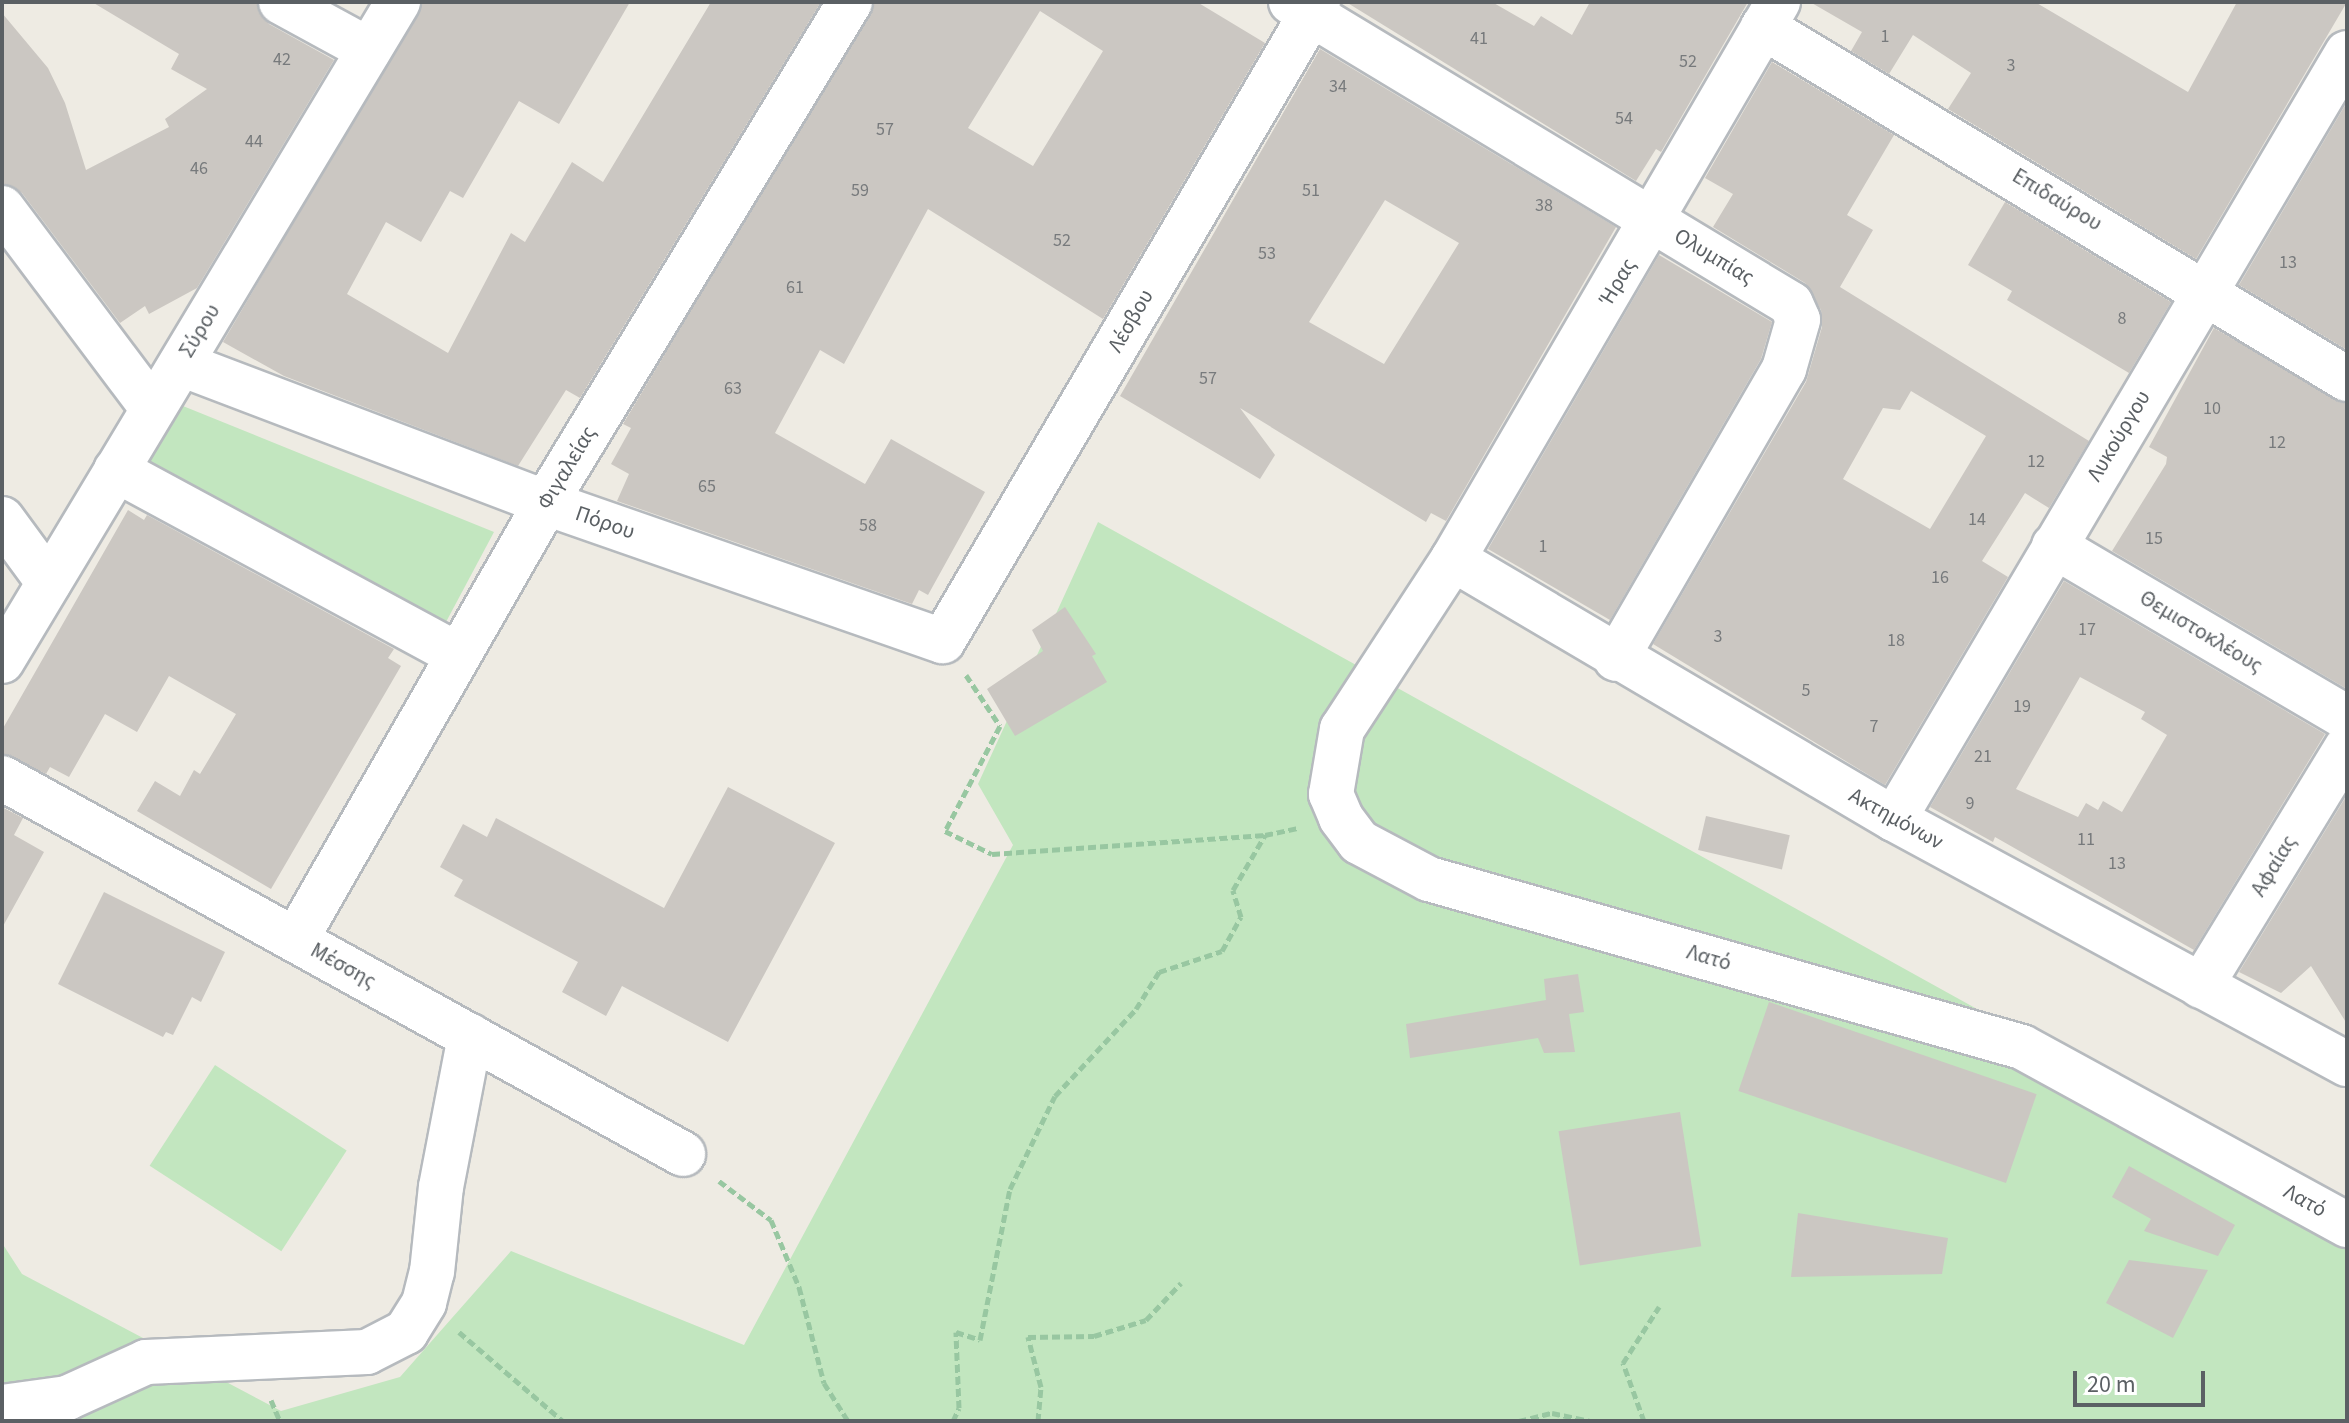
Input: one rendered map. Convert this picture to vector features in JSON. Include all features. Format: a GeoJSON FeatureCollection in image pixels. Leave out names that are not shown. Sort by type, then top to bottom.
{"type":"FeatureCollection","features":[{"type":"Feature","properties":{"kind":"street"},"geometry":{"type":"LineString","coordinates":[[281,2],[369,50]]}},
{"type":"Feature","properties":{"kind":"street","name":"Σύρου"},"geometry":{"type":"LineString","coordinates":[[2,661],[398,2]]}},
{"type":"Feature","properties":{"kind":"street","name":"Φιγαλείας"},"geometry":{"type":"LineString","coordinates":[[296,939],[546,503],[850,2]]}},
{"type":"Feature","properties":{"kind":"street","name":"Ολυμπίας"},"geometry":{"type":"LineString","coordinates":[[1307,6],[1791,304],[1798,320],[1784,369],[1616,659]]}},
{"type":"Feature","properties":{"kind":"street","name":"Λέσβου"},"geometry":{"type":"LineString","coordinates":[[943,641],[1307,6]]}},
{"type":"Feature","properties":{"kind":"street","name":"Ήρας"},"geometry":{"type":"LineString","coordinates":[[1453,559],[1655,221],[1771,14]]}},
{"type":"Feature","properties":{"kind":"street","name":"Επιδαύρου"},"geometry":{"type":"LineString","coordinates":[[1771,14],[2347,379]]}},
{"type":"Feature","properties":{"kind":"street","name":"Λυκούργου"},"geometry":{"type":"LineString","coordinates":[[1894,819],[2347,53]]}},
{"type":"Feature","properties":{"kind":"street"},"geometry":{"type":"LineString","coordinates":[[2,208],[153,409]]}},
{"type":"Feature","properties":{"kind":"street","name":"Πόρου"},"geometry":{"type":"LineString","coordinates":[[181,364],[546,503],[943,641]]}},
{"type":"Feature","properties":{"kind":"street"},"geometry":{"type":"LineString","coordinates":[[116,470],[458,655]]}},
{"type":"Feature","properties":{"kind":"street"},"geometry":{"type":"LineString","coordinates":[[2,519],[49,583]]}},
{"type":"Feature","properties":{"kind":"street","name":"Θεμιστοκλέους"},"geometry":{"type":"LineString","coordinates":[[2054,546],[2347,718]]}},
{"type":"Feature","properties":{"kind":"street"},"geometry":{"type":"LineString","coordinates":[[1341,818],[1331,794],[1342,729],[1453,559]]}},
{"type":"Feature","properties":{"kind":"street","name":"Ακτημόνων"},"geometry":{"type":"LineString","coordinates":[[1453,559],[1616,659],[1894,819],[2201,986],[2340,1050]]}},
{"type":"Feature","properties":{"kind":"street","name":"Αφαίας"},"geometry":{"type":"LineString","coordinates":[[2201,986],[2347,747]]}},
{"type":"Feature","properties":{"kind":"street","name":"Μέσσης"},"geometry":{"type":"LineString","coordinates":[[2,778],[683,1154]]}},
{"type":"Feature","properties":{"kind":"street","name":"Λατό"},"geometry":{"type":"LineString","coordinates":[[1341,818],[1359,842],[1429,879],[2022,1047],[2347,1225]]}},
{"type":"Feature","properties":{"kind":"street"},"geometry":{"type":"LineString","coordinates":[[2,1407],[67,1398],[146,1362],[367,1352],[406,1332],[424,1303],[470,1036]]}},
{"type":"Feature","properties":{"kind":"path"},"geometry":{"type":"LineString","coordinates":[[943,641],[1000,726],[945,831],[992,854],[1265,835],[1341,818]]}},
{"type":"Feature","properties":{"kind":"path"},"geometry":{"type":"LineString","coordinates":[[953,1421],[959,1408],[956,1332],[980,1340],[1010,1189],[1027,1145],[1055,1096],[1136,1009],[1159,972],[1222,951],[1241,917],[1233,890],[1265,835]]}},
{"type":"Feature","properties":{"kind":"path"},"geometry":{"type":"LineString","coordinates":[[683,1154],[771,1220],[799,1287],[824,1383],[848,1421]]}},
{"type":"Feature","properties":{"kind":"path"},"geometry":{"type":"LineString","coordinates":[[1038,1421],[1041,1387],[1028,1337],[1094,1336],[1146,1320],[1181,1283]]}},
{"type":"Feature","properties":{"kind":"path"},"geometry":{"type":"LineString","coordinates":[[424,1303],[563,1421]]}},
{"type":"Feature","properties":{"kind":"path"},"geometry":{"type":"LineString","coordinates":[[1644,1421],[1623,1363],[1659,1307]]}},
{"type":"Feature","properties":{"kind":"path"},"geometry":{"type":"LineString","coordinates":[[1519,1421],[1552,1413],[1591,1421]]}},
{"type":"Feature","properties":{"kind":"green space"},"geometry":{"type":"Polygon","coordinates":[[[178,404],[494,532],[446,622],[148,462],[178,404]]]}},
{"type":"Feature","properties":{"kind":"green space"},"geometry":{"type":"Polygon","coordinates":[[[1098,522],[2347,1214],[2347,1421],[2,1421],[2,1243],[22,1274],[281,1411],[400,1377],[511,1251],[744,1345],[1013,845],[978,784],[1098,522]]]}},
{"type":"Feature","properties":{"kind":"green space"},"geometry":{"type":"Polygon","coordinates":[[[215,1065],[347,1151],[281,1251],[150,1166],[215,1065]]]}},
{"type":"Feature","properties":{"kind":"building"},"geometry":{"type":"Polygon","coordinates":[[[92,2],[256,2],[269,24],[334,60],[197,288],[149,314],[145,306],[120,323],[22,193],[2,184],[2,13],[48,68],[65,103],[86,170],[169,127],[165,119],[207,89],[171,69],[179,54],[92,2]]]}},
{"type":"Feature","properties":{"kind":"building"},"geometry":{"type":"Polygon","coordinates":[[[423,2],[630,2],[559,124],[519,101],[463,198],[450,191],[421,242],[386,222],[347,294],[448,353],[511,233],[525,242],[572,162],[603,182],[711,2],[821,2],[580,398],[566,390],[518,466],[284,376],[223,342],[423,2]]]}},
{"type":"Feature","properties":{"kind":"building"},"geometry":{"type":"Polygon","coordinates":[[[875,2],[1197,2],[1265,43],[1103,319],[928,209],[844,364],[820,350],[775,433],[865,484],[891,439],[985,492],[928,595],[919,590],[912,604],[617,501],[629,474],[611,464],[631,428],[623,424],[875,2]],[[1040,11],[968,128],[1033,166],[1103,51],[1040,11]]]}},
{"type":"Feature","properties":{"kind":"building"},"geometry":{"type":"Polygon","coordinates":[[[1346,2],[1492,2],[1534,26],[1541,16],[1572,35],[1590,2],[1748,2],[1661,152],[1656,149],[1636,181],[1346,2]]]}},
{"type":"Feature","properties":{"kind":"building"},"geometry":{"type":"Polygon","coordinates":[[[1810,2],[2035,2],[2188,92],[2237,2],[2347,2],[2196,259],[1948,109],[1971,73],[1913,35],[1889,74],[1851,51],[1862,32],[1810,2]]]}},
{"type":"Feature","properties":{"kind":"building"},"geometry":{"type":"Polygon","coordinates":[[[1320,49],[1616,227],[1446,521],[1431,513],[1426,522],[1240,408],[1275,455],[1260,479],[1120,396],[1320,49]],[[1385,200],[1309,322],[1384,364],[1459,243],[1385,200]]]}},
{"type":"Feature","properties":{"kind":"building"},"geometry":{"type":"Polygon","coordinates":[[[1772,62],[1894,135],[1847,215],[1873,230],[1840,287],[2089,441],[2049,508],[2025,493],[1982,561],[2008,577],[1885,785],[1653,644],[1806,382],[1822,327],[1821,310],[1805,283],[1713,227],[1733,194],[1705,178],[1772,62]],[[1911,391],[1900,410],[1883,408],[1843,479],[1930,529],[1986,436],[1911,391]]]}},
{"type":"Feature","properties":{"kind":"building"},"geometry":{"type":"Polygon","coordinates":[[[2347,102],[2347,350],[2239,285],[2347,102]]]}},
{"type":"Feature","properties":{"kind":"building"},"geometry":{"type":"Polygon","coordinates":[[[2005,202],[2171,302],[2129,373],[2007,300],[2012,291],[1968,265],[2005,202]]]}},
{"type":"Feature","properties":{"kind":"building"},"geometry":{"type":"Polygon","coordinates":[[[1659,255],[1772,322],[1761,359],[1610,620],[1488,549],[1659,255]]]}},
{"type":"Feature","properties":{"kind":"building"},"geometry":{"type":"Polygon","coordinates":[[[2214,328],[2347,404],[2347,689],[2112,551],[2166,464],[2167,457],[2149,447],[2214,328]]]}},
{"type":"Feature","properties":{"kind":"building"},"geometry":{"type":"Polygon","coordinates":[[[128,510],[144,520],[147,515],[394,649],[388,658],[401,666],[271,889],[137,811],[155,781],[180,796],[194,770],[200,774],[236,714],[169,676],[137,732],[105,714],[69,777],[50,767],[46,774],[2,753],[2,730],[128,510]]]}},
{"type":"Feature","properties":{"kind":"building"},"geometry":{"type":"Polygon","coordinates":[[[2064,581],[2325,734],[2194,950],[1995,837],[1993,842],[1930,807],[2064,581]],[[2080,677],[2016,789],[2078,817],[2086,803],[2098,810],[2103,801],[2122,812],[2167,735],[2141,719],[2145,712],[2080,677]]]}},
{"type":"Feature","properties":{"kind":"building"},"geometry":{"type":"Polygon","coordinates":[[[1065,607],[1096,654],[1092,656],[1107,682],[1015,736],[987,689],[1043,651],[1032,630],[1065,607]]]}},
{"type":"Feature","properties":{"kind":"building"},"geometry":{"type":"Polygon","coordinates":[[[728,787],[835,843],[728,1042],[622,986],[606,1016],[562,992],[578,962],[454,896],[463,880],[440,867],[463,824],[487,837],[496,818],[664,908],[728,787]]]}},
{"type":"Feature","properties":{"kind":"building"},"geometry":{"type":"Polygon","coordinates":[[[2347,795],[2347,1024],[2311,966],[2281,993],[2239,972],[2347,795]]]}},
{"type":"Feature","properties":{"kind":"building"},"geometry":{"type":"Polygon","coordinates":[[[2,807],[23,818],[14,835],[44,852],[2,928],[2,807]]]}},
{"type":"Feature","properties":{"kind":"building"},"geometry":{"type":"Polygon","coordinates":[[[1706,816],[1790,835],[1782,869],[1698,850],[1706,816]]]}},
{"type":"Feature","properties":{"kind":"building"},"geometry":{"type":"Polygon","coordinates":[[[104,892],[225,952],[201,1002],[192,997],[173,1035],[166,1032],[163,1037],[58,984],[104,892]]]}},
{"type":"Feature","properties":{"kind":"building"},"geometry":{"type":"Polygon","coordinates":[[[1578,974],[1584,1012],[1569,1014],[1575,1052],[1544,1053],[1538,1038],[1410,1058],[1406,1024],[1546,1000],[1544,979],[1578,974]]]}},
{"type":"Feature","properties":{"kind":"building"},"geometry":{"type":"Polygon","coordinates":[[[1769,1002],[2037,1094],[2006,1183],[1738,1091],[1769,1002]]]}},
{"type":"Feature","properties":{"kind":"building"},"geometry":{"type":"Polygon","coordinates":[[[1680,1112],[1701,1246],[1580,1266],[1559,1131],[1680,1112]]]}},
{"type":"Feature","properties":{"kind":"building"},"geometry":{"type":"Polygon","coordinates":[[[2129,1166],[2235,1225],[2218,1256],[2144,1231],[2151,1219],[2112,1197],[2129,1166]]]}},
{"type":"Feature","properties":{"kind":"building"},"geometry":{"type":"Polygon","coordinates":[[[1798,1213],[1948,1238],[1942,1274],[1791,1277],[1798,1213]]]}},
{"type":"Feature","properties":{"kind":"building"},"geometry":{"type":"Polygon","coordinates":[[[2129,1260],[2208,1270],[2173,1338],[2106,1303],[2129,1260]]]}}]}
